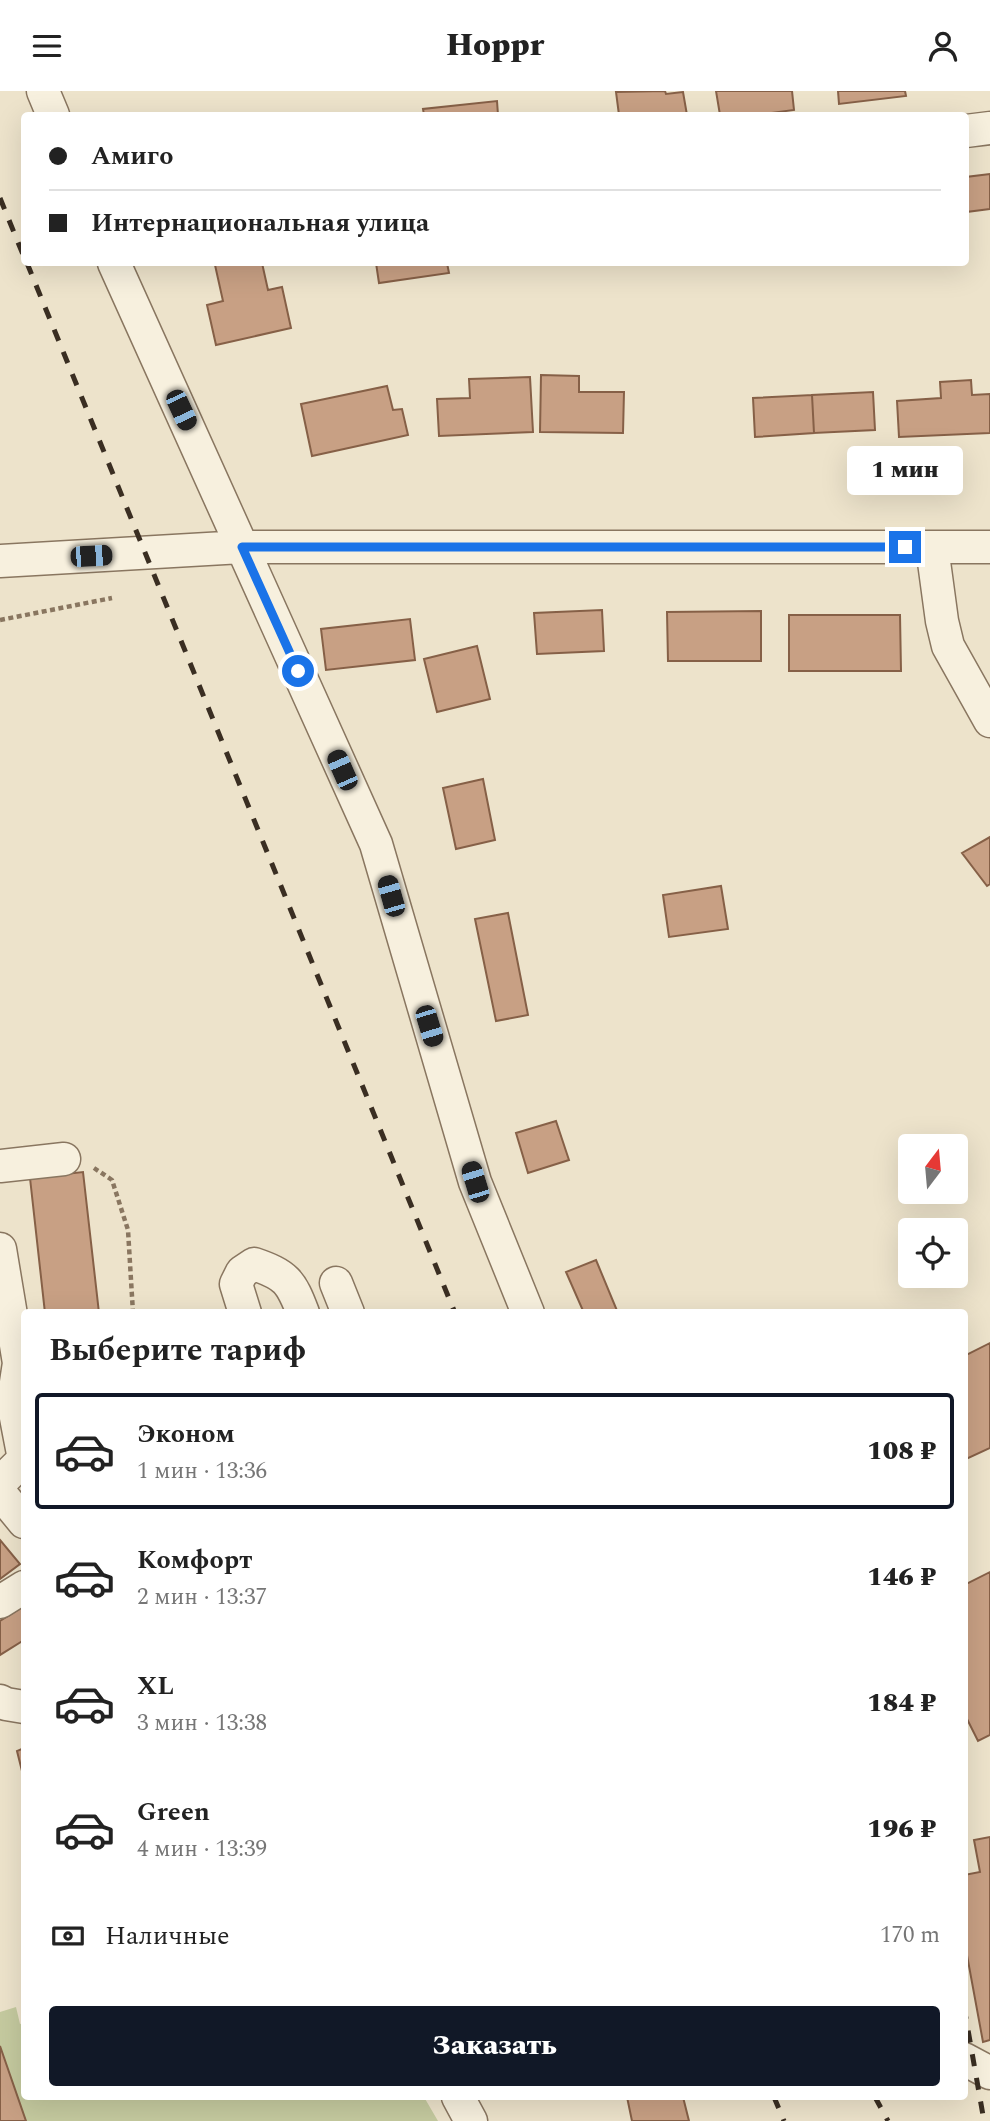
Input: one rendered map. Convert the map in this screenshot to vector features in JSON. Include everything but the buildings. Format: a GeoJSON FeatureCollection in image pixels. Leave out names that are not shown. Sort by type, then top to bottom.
{"type":"FeatureCollection","features":[{"type":"Feature","properties":{"kind":"street"},"geometry":{"type":"LineString","coordinates":[[43,91],[52,112]]}},
{"type":"Feature","properties":{"kind":"street"},"geometry":{"type":"LineString","coordinates":[[969,131],[990,128]]}},
{"type":"Feature","properties":{"kind":"street"},"geometry":{"type":"LineString","coordinates":[[115,266],[376,844],[475,1182],[526,1309]]}},
{"type":"Feature","properties":{"kind":"street"},"geometry":{"type":"LineString","coordinates":[[0,561],[242,547],[990,547]]}},
{"type":"Feature","properties":{"kind":"street"},"geometry":{"type":"LineString","coordinates":[[932,547],[948,646],[990,721]]}},
{"type":"Feature","properties":{"kind":"street"},"geometry":{"type":"LineString","coordinates":[[0,1167],[64,1159]]}},
{"type":"Feature","properties":{"kind":"street"},"geometry":{"type":"LineString","coordinates":[[0,1249],[19,1363],[13,1402],[21,1443]]}},
{"type":"Feature","properties":{"kind":"street"},"geometry":{"type":"LineString","coordinates":[[244,1309],[236,1284],[242,1272],[254,1264],[278,1272],[294,1290],[301,1309]]}},
{"type":"Feature","properties":{"kind":"street"},"geometry":{"type":"LineString","coordinates":[[336,1283],[346,1309]]}},
{"type":"Feature","properties":{"kind":"street"},"geometry":{"type":"LineString","coordinates":[[0,1483],[21,1462]]}},
{"type":"Feature","properties":{"kind":"street"},"geometry":{"type":"LineString","coordinates":[[0,1493],[21,1517]]}},
{"type":"Feature","properties":{"kind":"street"},"geometry":{"type":"LineString","coordinates":[[0,1602],[21,1589]]}},
{"type":"Feature","properties":{"kind":"street"},"geometry":{"type":"LineString","coordinates":[[0,1701],[21,1706]]}},
{"type":"Feature","properties":{"kind":"street"},"geometry":{"type":"LineString","coordinates":[[968,2061],[990,2073]]}},
{"type":"Feature","properties":{"kind":"street"},"geometry":{"type":"LineString","coordinates":[[460,2100],[471,2121]]}},
{"type":"Feature","properties":{"kind":"path"},"geometry":{"type":"LineString","coordinates":[[0,620],[112,598]]}},
{"type":"Feature","properties":{"kind":"path"},"geometry":{"type":"LineString","coordinates":[[64,1159],[85,1162],[111,1180],[128,1230],[133,1309]]}},
{"type":"Feature","properties":{"kind":"green space"},"geometry":{"type":"Polygon","coordinates":[[[16,2007],[21,2024],[21,2100],[426,2100],[438,2121],[0,2121],[0,2012],[16,2007]]]}},
{"type":"Feature","properties":{"kind":"railway"},"geometry":{"type":"LineString","coordinates":[[0,198],[21,250]]}},
{"type":"Feature","properties":{"kind":"railway"},"geometry":{"type":"LineString","coordinates":[[28,266],[453,1309]]}},
{"type":"Feature","properties":{"kind":"railway"},"geometry":{"type":"LineString","coordinates":[[968,2030],[984,2121]]}},
{"type":"Feature","properties":{"kind":"railway"},"geometry":{"type":"LineString","coordinates":[[775,2100],[784,2121]]}},
{"type":"Feature","properties":{"kind":"railway"},"geometry":{"type":"LineString","coordinates":[[877,2100],[888,2121]]}},
{"type":"Feature","properties":{"kind":"route"},"geometry":{"type":"LineString","coordinates":[[298,671],[242,547],[905,547]]}}]}
